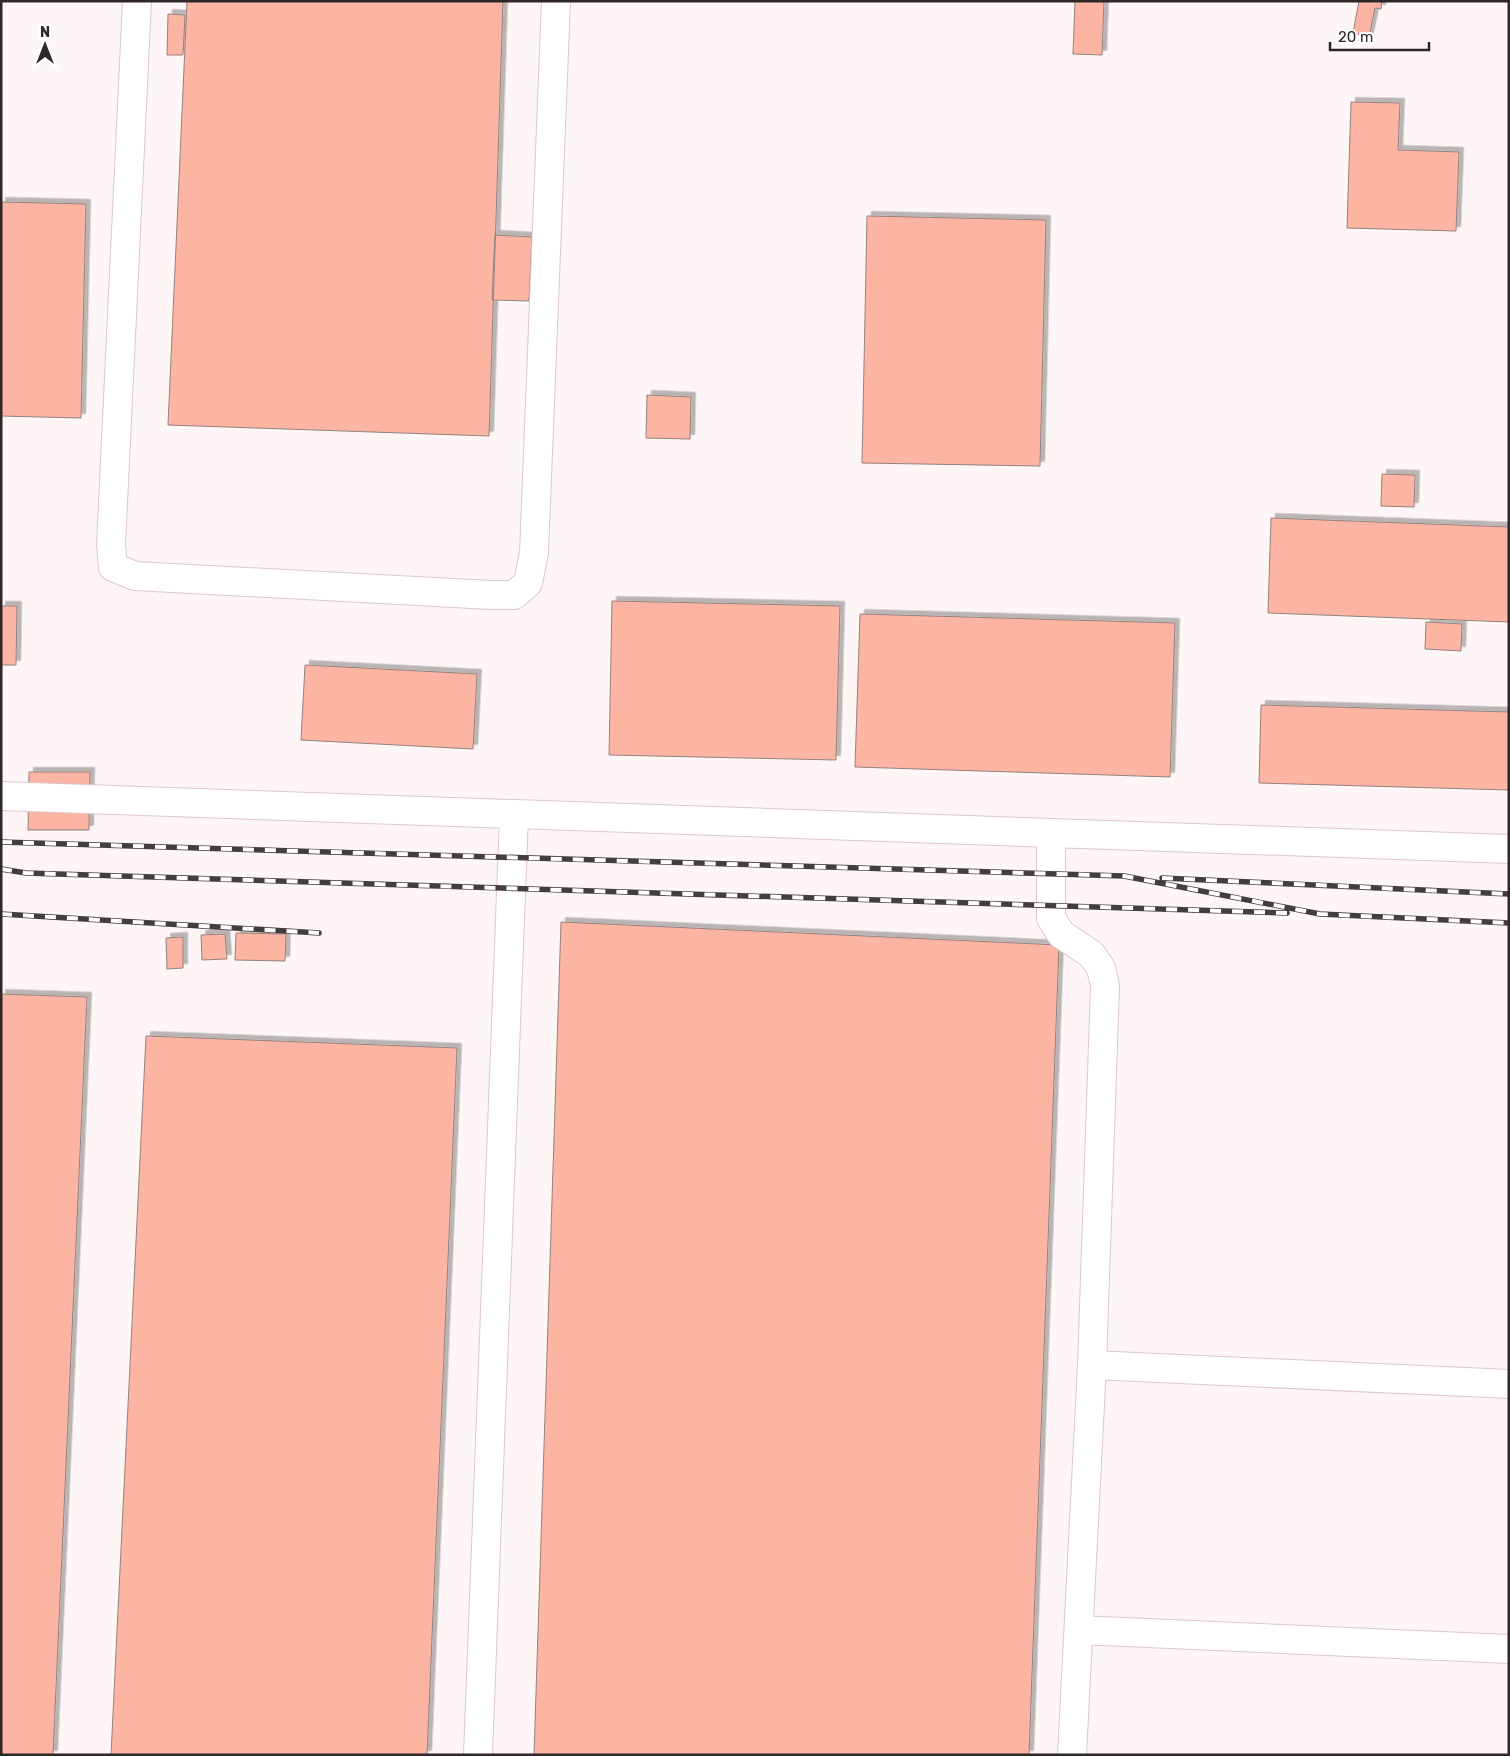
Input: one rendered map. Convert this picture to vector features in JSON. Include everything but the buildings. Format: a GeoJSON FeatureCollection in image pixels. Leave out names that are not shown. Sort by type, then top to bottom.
{"type":"FeatureCollection","features":[{"type":"Feature","properties":{"kind":"lane"},"geometry":{"type":"LineString","coordinates":[[137,1],[111,545],[114,567],[135,576],[514,595],[528,583],[534,553],[556,1]]}},
{"type":"Feature","properties":{"kind":"lane"},"geometry":{"type":"LineString","coordinates":[[1,796],[1509,849]]}},
{"type":"Feature","properties":{"kind":"lane"},"geometry":{"type":"LineString","coordinates":[[478,1755],[514,815]]}},
{"type":"Feature","properties":{"kind":"lane"},"geometry":{"type":"LineString","coordinates":[[1051,833],[1051,918],[1061,934],[1091,954],[1101,968],[1105,986],[1092,1365],[1072,1755]]}},
{"type":"Feature","properties":{"kind":"lane"},"geometry":{"type":"LineString","coordinates":[[1092,1365],[1509,1384]]}},
{"type":"Feature","properties":{"kind":"lane"},"geometry":{"type":"LineString","coordinates":[[1079,1630],[1509,1649]]}},
{"type":"Feature","properties":{"kind":"railway"},"geometry":{"type":"LineString","coordinates":[[1,842],[1124,876],[1320,914],[1509,923]]}},
{"type":"Feature","properties":{"kind":"railway"},"geometry":{"type":"LineString","coordinates":[[1,869],[26,873],[1287,913]]}},
{"type":"Feature","properties":{"kind":"railway"},"geometry":{"type":"LineString","coordinates":[[1162,878],[1509,894]]}},
{"type":"Feature","properties":{"kind":"railway"},"geometry":{"type":"LineString","coordinates":[[1,914],[319,933]]}}]}
